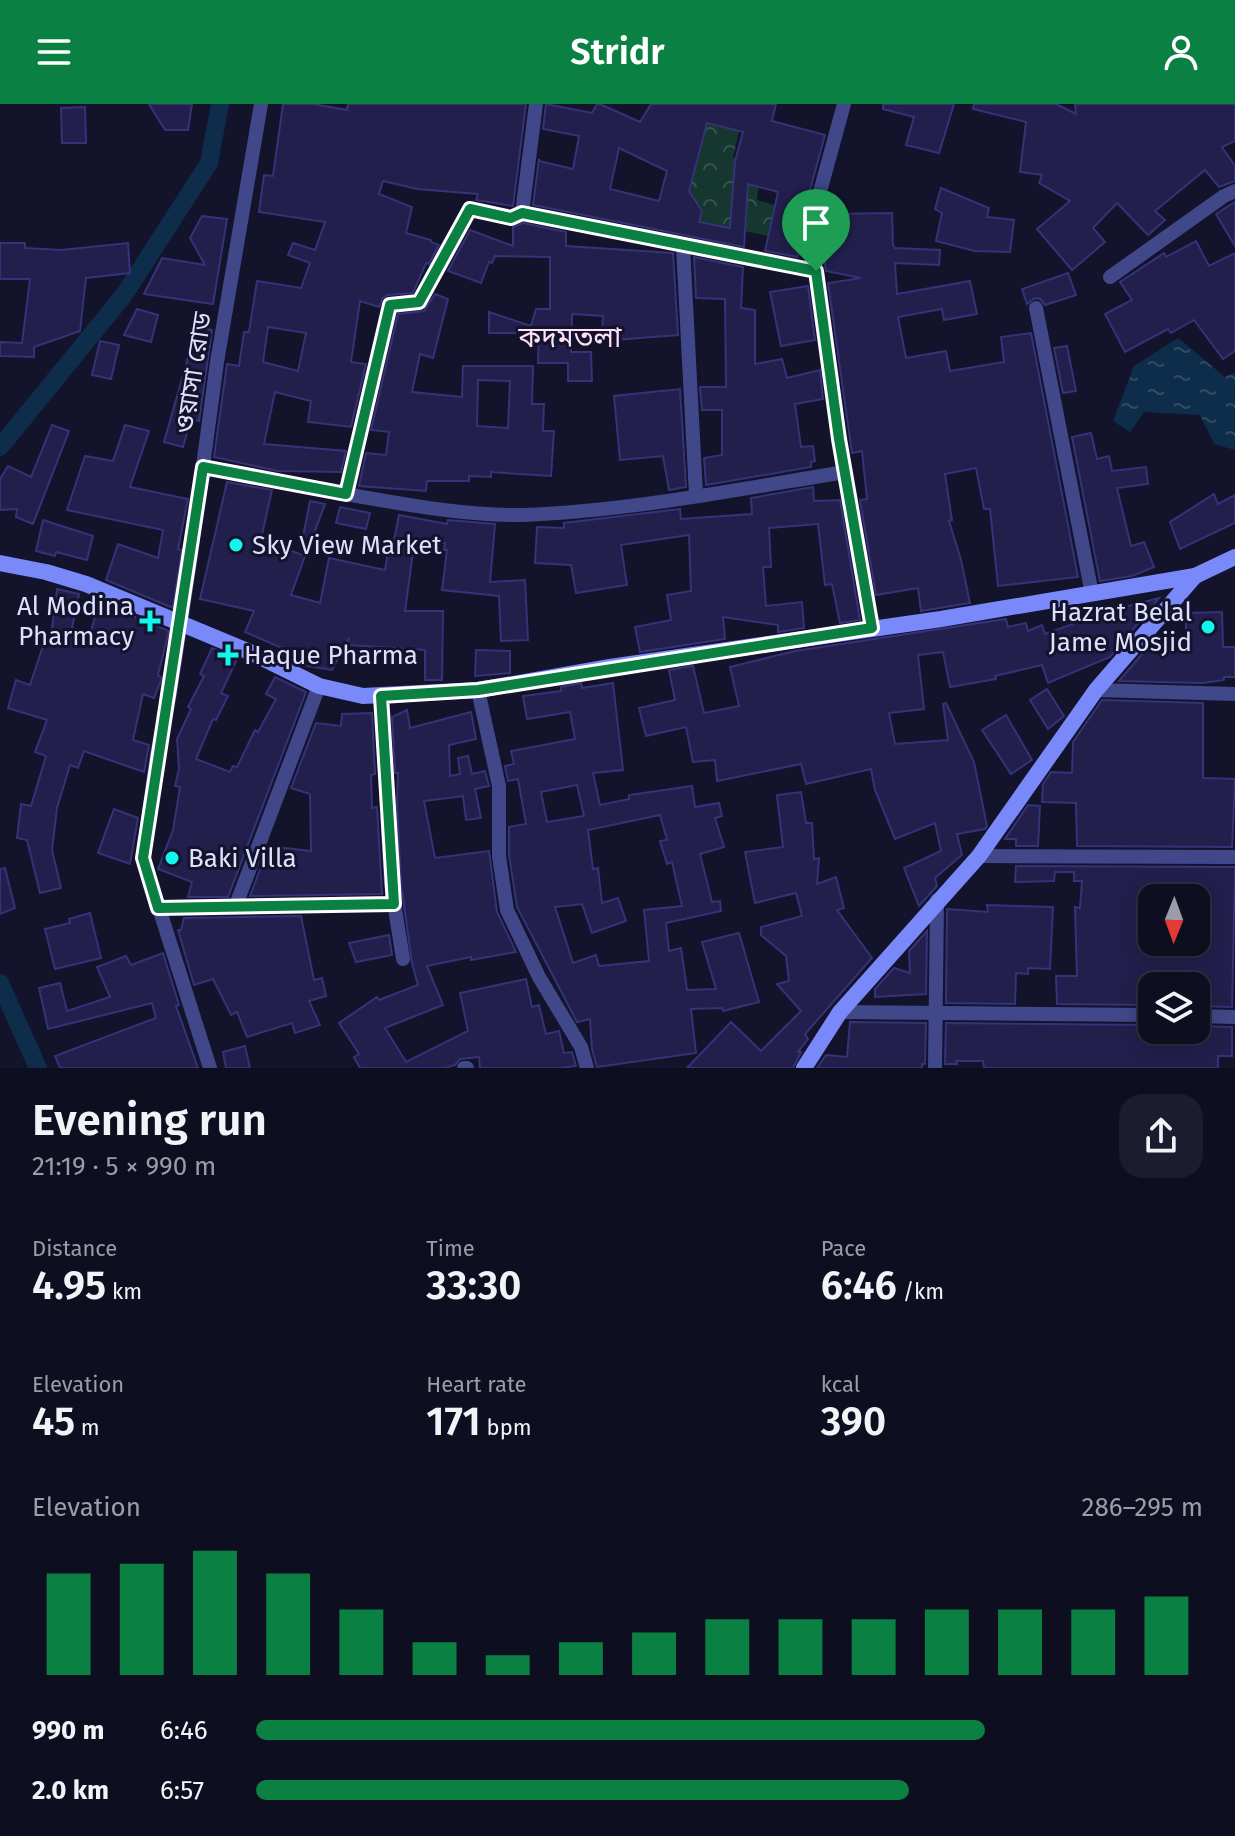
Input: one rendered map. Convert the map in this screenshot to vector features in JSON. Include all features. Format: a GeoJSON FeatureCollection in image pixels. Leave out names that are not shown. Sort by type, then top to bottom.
{"type":"FeatureCollection","features":[{"type":"Feature","properties":{"kind":"street","name":"ওয়াসা রোড"},"geometry":{"type":"LineString","coordinates":[[210,1068],[143,858],[217,362],[261,104]]}},
{"type":"Feature","properties":{"kind":"street"},"geometry":{"type":"LineString","coordinates":[[522,213],[536,104]]}},
{"type":"Feature","properties":{"kind":"street"},"geometry":{"type":"LineString","coordinates":[[839,105],[812,221],[810,244],[872,628]]}},
{"type":"Feature","properties":{"kind":"street"},"geometry":{"type":"LineString","coordinates":[[1110,277],[1235,191]]}},
{"type":"Feature","properties":{"kind":"street"},"geometry":{"type":"LineString","coordinates":[[346,494],[390,305],[419,302],[470,209],[511,218],[522,213],[816,271]]}},
{"type":"Feature","properties":{"kind":"street"},"geometry":{"type":"LineString","coordinates":[[683,246],[696,495]]}},
{"type":"Feature","properties":{"kind":"street"},"geometry":{"type":"LineString","coordinates":[[1036,308],[1092,594]]}},
{"type":"Feature","properties":{"kind":"street"},"geometry":{"type":"LineString","coordinates":[[203,467],[420,507],[521,515],[623,506],[845,472]]}},
{"type":"Feature","properties":{"kind":"street"},"geometry":{"type":"LineString","coordinates":[[0,563],[86,584],[252,653],[319,686],[363,696],[381,696],[478,690],[1092,594],[1195,576],[1235,557]]}},
{"type":"Feature","properties":{"kind":"street"},"geometry":{"type":"LineString","coordinates":[[804,1068],[840,1012],[979,856],[1096,690],[1195,576]]}},
{"type":"Feature","properties":{"kind":"street"},"geometry":{"type":"LineString","coordinates":[[236,905],[319,686]]}},
{"type":"Feature","properties":{"kind":"street"},"geometry":{"type":"LineString","coordinates":[[478,690],[499,786],[499,856],[507,910],[539,977],[579,1044],[587,1068]]}},
{"type":"Feature","properties":{"kind":"street"},"geometry":{"type":"LineString","coordinates":[[1096,690],[1235,694]]}},
{"type":"Feature","properties":{"kind":"street"},"geometry":{"type":"LineString","coordinates":[[381,696],[394,904],[403,959]]}},
{"type":"Feature","properties":{"kind":"street"},"geometry":{"type":"LineString","coordinates":[[979,856],[1235,857]]}},
{"type":"Feature","properties":{"kind":"street"},"geometry":{"type":"LineString","coordinates":[[935,1068],[937,900]]}},
{"type":"Feature","properties":{"kind":"street"},"geometry":{"type":"LineString","coordinates":[[158,908],[394,904]]}},
{"type":"Feature","properties":{"kind":"street"},"geometry":{"type":"LineString","coordinates":[[840,1012],[1138,1015]]}},
{"type":"Feature","properties":{"kind":"street"},"geometry":{"type":"LineString","coordinates":[[1210,1016],[1235,1017]]}},
{"type":"Feature","properties":{"kind":"green space"},"geometry":{"type":"Polygon","coordinates":[[[709,115],[739,131],[733,158],[761,167],[757,200],[775,205],[769,236],[699,222],[702,210],[697,207],[695,199],[688,197],[709,115]]]}},
{"type":"Feature","properties":{"kind":"water"},"geometry":{"type":"Polygon","coordinates":[[[1178,338],[1225,377],[1235,372],[1235,450],[1214,444],[1200,415],[1144,412],[1130,432],[1113,421],[1134,366],[1178,338]]]}},
{"type":"Feature","properties":{"kind":"building"},"geometry":{"type":"Polygon","coordinates":[[[149,104],[192,104],[188,130],[165,130],[149,104]]]}},
{"type":"Feature","properties":{"kind":"building"},"geometry":{"type":"Polygon","coordinates":[[[283,104],[313,104],[347,110],[348,104],[526,104],[513,206],[476,200],[478,194],[417,189],[383,181],[379,194],[412,207],[406,233],[439,245],[429,264],[426,263],[413,293],[388,295],[379,307],[360,301],[351,362],[366,364],[351,427],[308,422],[311,401],[275,392],[264,444],[346,451],[341,472],[277,471],[214,457],[227,364],[239,366],[244,332],[249,332],[257,281],[301,288],[310,263],[288,255],[293,243],[315,250],[325,222],[259,212],[264,175],[273,176],[283,104]],[[268,327],[263,362],[298,371],[306,333],[268,327]]]}},
{"type":"Feature","properties":{"kind":"building"},"geometry":{"type":"Polygon","coordinates":[[[546,104],[592,113],[600,104],[640,122],[651,104],[776,104],[772,121],[825,135],[802,219],[798,257],[765,251],[778,192],[748,184],[744,247],[533,205],[539,159],[573,169],[579,136],[543,129],[546,104]],[[707,123],[689,191],[702,211],[699,222],[730,228],[735,161],[743,132],[707,123]],[[619,148],[610,189],[659,201],[667,171],[619,148]]]}},
{"type":"Feature","properties":{"kind":"building"},"geometry":{"type":"Polygon","coordinates":[[[883,104],[954,104],[939,153],[906,145],[914,117],[883,109],[883,104]]]}},
{"type":"Feature","properties":{"kind":"building"},"geometry":{"type":"Polygon","coordinates":[[[974,104],[1056,104],[1076,114],[1075,104],[1235,104],[1235,141],[1222,147],[1235,166],[1235,181],[1219,187],[1205,170],[1155,211],[1165,220],[1148,235],[1117,203],[1093,228],[1105,242],[1072,270],[1037,229],[1070,201],[1039,183],[1042,175],[1020,172],[1026,122],[973,109],[974,104]]]}},
{"type":"Feature","properties":{"kind":"building"},"geometry":{"type":"Polygon","coordinates":[[[85,107],[86,143],[62,143],[61,108],[85,107]]]}},
{"type":"Feature","properties":{"kind":"building"},"geometry":{"type":"Polygon","coordinates":[[[941,188],[989,208],[987,217],[1014,220],[1010,252],[975,251],[936,241],[942,213],[935,209],[941,188]]]}},
{"type":"Feature","properties":{"kind":"building"},"geometry":{"type":"Polygon","coordinates":[[[1235,202],[1235,246],[1216,214],[1235,202]]]}},
{"type":"Feature","properties":{"kind":"building"},"geometry":{"type":"Polygon","coordinates":[[[892,213],[895,248],[940,250],[939,265],[895,263],[897,294],[970,281],[977,314],[944,320],[942,309],[898,317],[906,358],[946,351],[950,371],[1004,362],[1001,337],[1031,333],[1078,577],[998,586],[990,509],[984,509],[976,468],[945,474],[952,520],[949,521],[970,603],[921,611],[918,588],[876,595],[860,500],[867,499],[862,451],[852,453],[828,283],[861,278],[826,271],[821,234],[824,214],[892,213]]]}},
{"type":"Feature","properties":{"kind":"building"},"geometry":{"type":"Polygon","coordinates":[[[202,216],[227,219],[213,304],[144,294],[162,258],[205,265],[190,238],[202,216]]]}},
{"type":"Feature","properties":{"kind":"building"},"geometry":{"type":"Polygon","coordinates":[[[523,223],[566,232],[566,246],[673,253],[678,335],[602,341],[603,316],[572,314],[571,352],[591,352],[592,381],[568,381],[568,363],[538,363],[539,333],[489,333],[489,312],[531,326],[536,309],[550,309],[550,257],[495,256],[492,263],[489,262],[481,283],[448,271],[470,230],[513,246],[513,227],[523,223]]]}},
{"type":"Feature","properties":{"kind":"building"},"geometry":{"type":"Polygon","coordinates":[[[1196,241],[1209,266],[1235,253],[1235,351],[1223,359],[1194,320],[1171,333],[1168,329],[1125,352],[1105,314],[1132,300],[1120,282],[1164,253],[1166,257],[1196,241]]]}},
{"type":"Feature","properties":{"kind":"building"},"geometry":{"type":"Polygon","coordinates":[[[0,243],[25,243],[25,248],[61,250],[128,243],[130,273],[86,278],[80,331],[34,347],[34,357],[0,356],[0,342],[22,343],[30,279],[0,279],[0,243]]]}},
{"type":"Feature","properties":{"kind":"building"},"geometry":{"type":"Polygon","coordinates":[[[694,257],[743,267],[741,308],[755,310],[755,364],[782,359],[787,378],[820,370],[823,399],[795,404],[801,447],[813,446],[815,461],[811,462],[811,467],[706,485],[704,458],[722,455],[722,410],[702,410],[700,387],[726,387],[725,299],[696,298],[694,257]]]}},
{"type":"Feature","properties":{"kind":"building"},"geometry":{"type":"Polygon","coordinates":[[[1068,273],[1076,295],[1045,305],[1035,298],[1027,304],[1022,289],[1068,273]]]}},
{"type":"Feature","properties":{"kind":"building"},"geometry":{"type":"Polygon","coordinates":[[[808,286],[815,340],[781,346],[770,292],[808,286]]]}},
{"type":"Feature","properties":{"kind":"building"},"geometry":{"type":"Polygon","coordinates":[[[435,294],[448,299],[433,358],[420,354],[412,392],[462,397],[463,366],[533,366],[532,404],[544,404],[543,431],[554,431],[551,476],[491,472],[491,477],[469,476],[469,481],[427,481],[426,491],[359,486],[366,453],[386,455],[389,432],[371,430],[398,314],[424,311],[435,294]],[[478,380],[477,426],[508,428],[510,381],[478,380]]]}},
{"type":"Feature","properties":{"kind":"building"},"geometry":{"type":"Polygon","coordinates":[[[137,309],[158,315],[151,342],[124,335],[137,309]]]}},
{"type":"Feature","properties":{"kind":"building"},"geometry":{"type":"Polygon","coordinates":[[[197,326],[212,330],[199,421],[191,419],[183,447],[164,442],[197,326]]]}},
{"type":"Feature","properties":{"kind":"building"},"geometry":{"type":"Polygon","coordinates":[[[100,341],[119,345],[111,379],[92,375],[100,341]]]}},
{"type":"Feature","properties":{"kind":"building"},"geometry":{"type":"Polygon","coordinates":[[[1067,346],[1076,391],[1063,393],[1054,348],[1067,346]]]}},
{"type":"Feature","properties":{"kind":"building"},"geometry":{"type":"Polygon","coordinates":[[[680,389],[686,487],[669,490],[663,456],[620,460],[614,396],[680,389]]]}},
{"type":"Feature","properties":{"kind":"building"},"geometry":{"type":"Polygon","coordinates":[[[52,425],[69,431],[33,524],[16,517],[17,509],[0,510],[0,479],[8,466],[31,477],[52,425]]]}},
{"type":"Feature","properties":{"kind":"building"},"geometry":{"type":"Polygon","coordinates":[[[125,425],[149,431],[130,487],[188,499],[178,549],[182,550],[173,608],[106,580],[118,544],[158,558],[163,530],[67,510],[85,456],[113,461],[125,425]]]}},
{"type":"Feature","properties":{"kind":"building"},"geometry":{"type":"Polygon","coordinates":[[[1091,433],[1097,459],[1109,456],[1112,471],[1146,467],[1148,484],[1117,488],[1131,546],[1144,542],[1154,567],[1132,576],[1100,581],[1072,437],[1091,433]]]}},
{"type":"Feature","properties":{"kind":"building"},"geometry":{"type":"Polygon","coordinates":[[[227,482],[272,490],[261,539],[305,556],[291,595],[320,603],[329,558],[385,570],[399,515],[447,524],[448,520],[495,524],[490,582],[525,580],[528,640],[501,641],[499,596],[442,590],[447,550],[444,550],[445,543],[415,538],[405,611],[443,611],[442,680],[425,680],[425,650],[348,645],[349,638],[332,670],[301,665],[285,657],[280,653],[282,648],[245,632],[254,611],[200,599],[227,482]]]}},
{"type":"Feature","properties":{"kind":"building"},"geometry":{"type":"Polygon","coordinates":[[[813,487],[814,501],[840,500],[860,620],[840,623],[832,584],[825,585],[818,524],[769,528],[771,567],[763,567],[766,606],[802,602],[804,628],[778,632],[778,625],[723,617],[725,639],[640,652],[635,627],[671,620],[667,595],[691,591],[689,535],[621,545],[627,585],[576,593],[571,565],[535,563],[537,527],[564,528],[564,523],[680,509],[681,519],[752,514],[751,498],[813,487]]]}},
{"type":"Feature","properties":{"kind":"building"},"geometry":{"type":"Polygon","coordinates":[[[1214,494],[1218,504],[1235,495],[1235,523],[1180,549],[1170,522],[1214,494]]]}},
{"type":"Feature","properties":{"kind":"building"},"geometry":{"type":"Polygon","coordinates":[[[310,501],[325,504],[310,544],[302,542],[310,501]]]}},
{"type":"Feature","properties":{"kind":"building"},"geometry":{"type":"Polygon","coordinates":[[[340,507],[370,513],[366,529],[336,523],[340,507]]]}},
{"type":"Feature","properties":{"kind":"building"},"geometry":{"type":"Polygon","coordinates":[[[43,520],[93,536],[87,560],[56,552],[55,556],[36,551],[43,520]]]}},
{"type":"Feature","properties":{"kind":"building"},"geometry":{"type":"Polygon","coordinates":[[[57,589],[79,594],[72,628],[90,633],[100,602],[169,631],[158,675],[162,678],[154,698],[143,694],[133,740],[149,745],[144,772],[84,751],[78,768],[70,765],[57,808],[52,850],[61,888],[40,893],[27,840],[17,838],[21,804],[31,806],[46,756],[35,752],[47,720],[8,708],[16,680],[30,685],[47,634],[51,636],[57,589]]]}},
{"type":"Feature","properties":{"kind":"building"},"geometry":{"type":"Polygon","coordinates":[[[1159,598],[1110,657],[1048,683],[1042,665],[995,676],[996,679],[950,687],[943,652],[918,655],[924,709],[889,713],[895,744],[948,740],[943,704],[946,703],[974,762],[987,826],[957,834],[962,855],[935,878],[937,886],[919,906],[904,868],[941,851],[935,823],[895,839],[875,790],[871,769],[806,784],[801,764],[717,781],[715,760],[693,762],[686,727],[646,736],[639,708],[675,700],[669,670],[693,666],[704,713],[739,706],[730,667],[795,651],[1006,619],[1008,627],[1026,623],[1028,631],[1042,625],[1045,634],[1073,624],[1072,621],[1159,598]]]}},
{"type":"Feature","properties":{"kind":"building"},"geometry":{"type":"Polygon","coordinates":[[[1222,612],[1223,647],[1235,647],[1235,677],[1203,683],[1119,681],[1154,640],[1186,638],[1186,613],[1222,612]]]}},
{"type":"Feature","properties":{"kind":"building"},"geometry":{"type":"Polygon","coordinates":[[[212,648],[237,659],[221,693],[228,696],[216,720],[213,719],[196,759],[230,772],[233,766],[237,767],[255,730],[258,732],[276,699],[266,694],[275,677],[306,692],[228,897],[188,897],[192,882],[158,869],[173,830],[180,787],[175,786],[179,769],[177,739],[191,709],[188,707],[204,676],[200,674],[212,648]]]}},
{"type":"Feature","properties":{"kind":"building"},"geometry":{"type":"Polygon","coordinates":[[[476,650],[510,651],[510,673],[475,676],[476,650]]]}},
{"type":"Feature","properties":{"kind":"building"},"geometry":{"type":"Polygon","coordinates":[[[581,683],[582,688],[613,683],[623,770],[593,773],[600,805],[629,799],[629,795],[692,786],[695,807],[719,803],[722,816],[715,818],[724,847],[700,854],[712,902],[720,901],[721,911],[666,923],[669,951],[681,948],[687,990],[716,989],[702,942],[739,933],[759,1002],[723,1011],[722,1008],[691,1009],[696,1053],[597,1067],[590,1019],[577,1022],[517,907],[509,855],[509,827],[526,824],[518,779],[508,781],[505,766],[514,764],[511,751],[575,739],[570,712],[527,719],[523,696],[561,691],[561,687],[581,683]],[[577,785],[541,792],[547,822],[584,816],[577,785]],[[660,815],[588,830],[593,869],[598,868],[602,903],[618,898],[626,921],[592,933],[582,904],[555,907],[573,963],[596,955],[599,966],[649,961],[644,910],[682,906],[672,862],[667,864],[660,841],[667,840],[660,815]]]}},
{"type":"Feature","properties":{"kind":"building"},"geometry":{"type":"Polygon","coordinates":[[[1047,689],[1064,716],[1048,729],[1030,700],[1047,689]]]}},
{"type":"Feature","properties":{"kind":"building"},"geometry":{"type":"Polygon","coordinates":[[[1102,700],[1203,703],[1203,778],[1235,779],[1232,847],[1077,846],[1076,803],[1042,802],[1043,784],[1051,772],[1072,773],[1073,742],[1102,700]]]}},
{"type":"Feature","properties":{"kind":"building"},"geometry":{"type":"Polygon","coordinates":[[[407,710],[410,728],[471,712],[476,739],[449,745],[450,776],[460,774],[458,758],[468,756],[472,774],[485,771],[489,786],[475,789],[481,818],[466,820],[463,796],[424,801],[435,858],[489,851],[497,912],[516,952],[427,966],[443,1005],[385,1028],[406,1062],[468,1031],[460,993],[526,979],[532,1007],[539,1005],[546,1034],[559,1031],[564,1053],[572,1052],[576,1066],[480,1068],[479,1057],[460,1059],[455,1065],[445,1068],[360,1068],[354,1057],[359,1054],[339,1023],[377,997],[379,1000],[418,985],[401,883],[398,773],[395,773],[392,717],[407,710]]]}},
{"type":"Feature","properties":{"kind":"building"},"geometry":{"type":"Polygon","coordinates":[[[372,713],[375,774],[371,775],[372,808],[377,807],[382,894],[250,896],[269,846],[311,851],[310,794],[291,788],[316,723],[341,726],[342,714],[372,713]]]}},
{"type":"Feature","properties":{"kind":"building"},"geometry":{"type":"Polygon","coordinates":[[[1006,715],[1032,760],[1011,774],[982,730],[1006,715]]]}},
{"type":"Feature","properties":{"kind":"building"},"geometry":{"type":"Polygon","coordinates":[[[801,792],[806,823],[812,823],[814,859],[819,858],[817,884],[836,877],[844,908],[837,910],[872,958],[805,1034],[808,1039],[798,1052],[801,1052],[793,1068],[687,1068],[731,1022],[761,1051],[801,1011],[777,984],[789,981],[786,956],[761,935],[761,927],[802,916],[796,893],[755,903],[745,852],[783,847],[777,795],[801,792]]]}},
{"type":"Feature","properties":{"kind":"building"},"geometry":{"type":"Polygon","coordinates":[[[1028,805],[1040,806],[1038,846],[1016,846],[1016,839],[1005,839],[1028,805]]]}},
{"type":"Feature","properties":{"kind":"building"},"geometry":{"type":"Polygon","coordinates":[[[114,809],[138,818],[130,864],[98,853],[114,809]]]}},
{"type":"Feature","properties":{"kind":"building"},"geometry":{"type":"Polygon","coordinates":[[[1016,866],[1235,867],[1232,1007],[1210,1006],[1210,972],[1138,972],[1138,1005],[1057,1004],[1056,976],[1077,976],[1075,907],[1080,908],[1082,881],[1074,881],[1074,872],[1055,872],[1054,881],[1015,882],[1016,866]]]}},
{"type":"Feature","properties":{"kind":"building"},"geometry":{"type":"Polygon","coordinates":[[[5,868],[15,908],[0,914],[0,869],[5,868]]]}},
{"type":"Feature","properties":{"kind":"building"},"geometry":{"type":"Polygon","coordinates":[[[987,905],[1053,907],[1050,969],[1028,968],[1028,974],[1016,973],[1015,1004],[946,1003],[947,909],[988,912],[987,905]]]}},
{"type":"Feature","properties":{"kind":"building"},"geometry":{"type":"Polygon","coordinates":[[[90,913],[101,958],[55,969],[45,929],[70,923],[69,919],[90,913]]]}},
{"type":"Feature","properties":{"kind":"building"},"geometry":{"type":"Polygon","coordinates":[[[301,916],[314,980],[322,978],[326,996],[309,1001],[320,1025],[295,1033],[292,1023],[247,1037],[237,1012],[231,1015],[213,979],[194,985],[178,930],[181,930],[184,918],[301,916]]]}},
{"type":"Feature","properties":{"kind":"building"},"geometry":{"type":"Polygon","coordinates":[[[927,931],[926,994],[875,997],[875,989],[894,968],[910,973],[909,951],[927,931]]]}},
{"type":"Feature","properties":{"kind":"building"},"geometry":{"type":"Polygon","coordinates":[[[389,935],[392,955],[356,962],[349,943],[389,935]]]}},
{"type":"Feature","properties":{"kind":"building"},"geometry":{"type":"Polygon","coordinates":[[[163,953],[179,1005],[176,1006],[198,1068],[60,1068],[55,1056],[156,1018],[152,1003],[48,1029],[39,988],[60,983],[67,1011],[110,997],[97,967],[126,956],[131,965],[163,953]]]}},
{"type":"Feature","properties":{"kind":"building"},"geometry":{"type":"Polygon","coordinates":[[[850,1022],[926,1023],[925,1064],[922,1068],[817,1068],[826,1055],[847,1057],[850,1022]]]}},
{"type":"Feature","properties":{"kind":"building"},"geometry":{"type":"Polygon","coordinates":[[[946,1023],[1138,1025],[1138,1044],[1210,1044],[1210,1026],[1232,1027],[1232,1056],[1218,1056],[1218,1068],[984,1068],[983,1061],[945,1064],[946,1023]]]}},
{"type":"Feature","properties":{"kind":"building"},"geometry":{"type":"Polygon","coordinates":[[[245,1046],[250,1068],[226,1068],[223,1052],[245,1046]]]}},
{"type":"Feature","properties":{"kind":"waterway"},"geometry":{"type":"LineString","coordinates":[[0,447],[124,295],[209,163],[220,104]]}},
{"type":"Feature","properties":{"kind":"waterway"},"geometry":{"type":"LineString","coordinates":[[0,983],[38,1068]]}},
{"type":"Feature","properties":{"kind":"place","name":"Sky View Market"},"geometry":{"type":"Point","coordinates":[236,545]}},
{"type":"Feature","properties":{"kind":"place","name":"Al Modina Pharmacy"},"geometry":{"type":"Point","coordinates":[150,621]}},
{"type":"Feature","properties":{"kind":"place","name":"Hazrat Belal Jame Mosjid"},"geometry":{"type":"Point","coordinates":[1208,627]}},
{"type":"Feature","properties":{"kind":"place","name":"Haque Pharma"},"geometry":{"type":"Point","coordinates":[228,655]}},
{"type":"Feature","properties":{"kind":"place","name":"Baki Villa"},"geometry":{"type":"Point","coordinates":[172,858]}},
{"type":"Feature","properties":{"kind":"district","name":"কদমতলা"},"geometry":{"type":"Point","coordinates":[570,337]}},
{"type":"Feature","properties":{"kind":"route"},"geometry":{"type":"LineString","coordinates":[[470,209],[511,218],[522,213],[816,271],[839,439],[872,628],[478,690],[381,696],[394,904],[158,908],[143,858],[203,467],[346,494],[390,305],[419,302],[470,209]]}}]}
